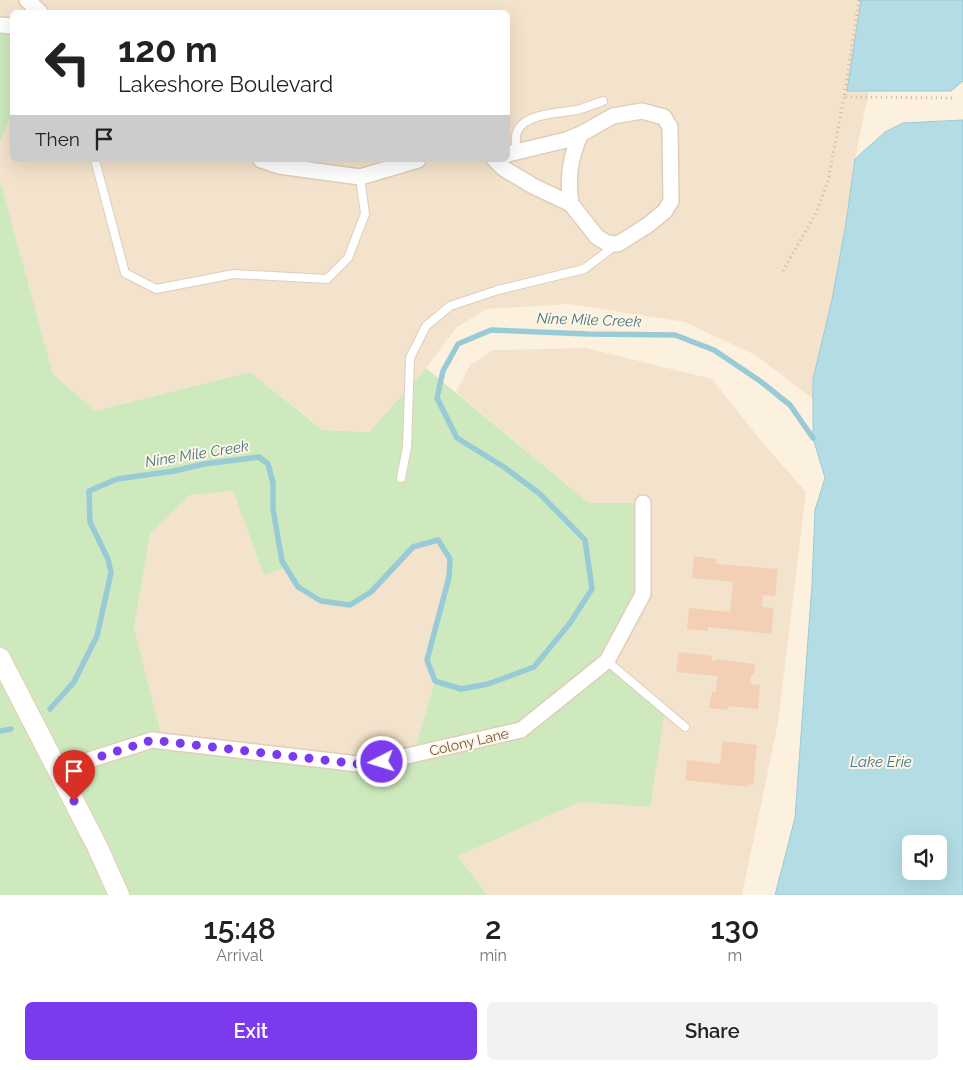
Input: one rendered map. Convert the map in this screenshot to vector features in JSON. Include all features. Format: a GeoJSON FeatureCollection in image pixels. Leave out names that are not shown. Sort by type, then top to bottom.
{"type":"FeatureCollection","features":[{"type":"Feature","properties":{"kind":"street"},"geometry":{"type":"LineString","coordinates":[[27,0],[38,10]]}},
{"type":"Feature","properties":{"kind":"street"},"geometry":{"type":"LineString","coordinates":[[497,162],[503,168],[532,186],[570,204],[597,237],[607,243],[618,244],[648,225],[666,212],[671,201],[670,126],[664,116],[642,111],[613,116],[566,140],[512,153]]}},
{"type":"Feature","properties":{"kind":"street"},"geometry":{"type":"LineString","coordinates":[[570,204],[568,187],[571,164],[575,147],[581,134]]}},
{"type":"Feature","properties":{"kind":"street"},"geometry":{"type":"LineString","coordinates":[[267,162],[279,166],[360,177],[412,162]]}},
{"type":"Feature","properties":{"kind":"street","name":"Colony Lane"},"geometry":{"type":"LineString","coordinates":[[58,770],[152,740],[367,765],[521,730],[607,661],[643,594],[643,503]]}},
{"type":"Feature","properties":{"kind":"street"},"geometry":{"type":"LineString","coordinates":[[0,658],[97,846],[119,895]]}},
{"type":"Feature","properties":{"kind":"lane"},"geometry":{"type":"LineString","coordinates":[[512,153],[520,127],[528,119],[579,110],[603,101]]}},
{"type":"Feature","properties":{"kind":"lane"},"geometry":{"type":"LineString","coordinates":[[96,162],[125,273],[156,289],[234,274],[326,279],[348,258],[365,214],[360,177]]}},
{"type":"Feature","properties":{"kind":"lane"},"geometry":{"type":"LineString","coordinates":[[401,478],[407,447],[410,358],[426,326],[450,306],[498,290],[584,269],[618,244]]}},
{"type":"Feature","properties":{"kind":"lane"},"geometry":{"type":"LineString","coordinates":[[607,661],[684,727]]}},
{"type":"Feature","properties":{"kind":"path"},"geometry":{"type":"LineString","coordinates":[[783,271],[816,213],[828,181],[844,97],[859,0]]}},
{"type":"Feature","properties":{"kind":"path"},"geometry":{"type":"LineString","coordinates":[[844,97],[956,98]]}},
{"type":"Feature","properties":{"kind":"shaded area"},"geometry":{"type":"Polygon","coordinates":[[[0,0],[861,0],[847,91],[869,91],[855,159],[832,300],[813,379],[813,399],[757,356],[685,322],[569,304],[487,309],[457,327],[426,368],[369,432],[324,430],[250,372],[95,411],[53,374],[0,180],[0,141],[10,118],[10,162],[510,162],[510,10],[10,10],[10,26],[0,25],[0,0]]]}},
{"type":"Feature","properties":{"kind":"shaded area"},"geometry":{"type":"Polygon","coordinates":[[[586,348],[712,379],[763,443],[806,492],[778,723],[742,895],[487,895],[458,856],[580,802],[650,807],[607,661],[643,503],[589,503],[456,392],[470,365],[493,350],[586,348]]]}},
{"type":"Feature","properties":{"kind":"shaded area"},"geometry":{"type":"Polygon","coordinates":[[[233,491],[264,575],[286,568],[299,587],[389,574],[413,547],[438,540],[450,559],[449,577],[427,660],[435,681],[413,755],[367,765],[163,741],[134,628],[150,534],[190,495],[233,491]]]}},
{"type":"Feature","properties":{"kind":"green space"},"geometry":{"type":"Polygon","coordinates":[[[0,25],[10,26],[10,118],[0,141],[0,25]]]}},
{"type":"Feature","properties":{"kind":"green space"},"geometry":{"type":"Polygon","coordinates":[[[0,180],[53,374],[95,411],[250,372],[323,430],[369,432],[426,368],[589,503],[643,503],[643,594],[607,661],[665,710],[650,807],[580,802],[458,856],[487,895],[0,895],[0,180]],[[233,491],[190,495],[150,534],[134,628],[163,741],[367,765],[413,755],[435,681],[427,660],[449,577],[450,559],[438,540],[413,547],[371,592],[350,605],[321,601],[298,587],[286,568],[264,575],[233,491]]]}},
{"type":"Feature","properties":{"kind":"water"},"geometry":{"type":"Polygon","coordinates":[[[861,0],[963,0],[963,81],[951,91],[847,91],[861,0]]]}},
{"type":"Feature","properties":{"kind":"water","name":"Lake Erie"},"geometry":{"type":"Polygon","coordinates":[[[963,120],[963,895],[775,895],[795,818],[812,584],[815,510],[825,478],[813,438],[813,379],[832,300],[855,159],[885,132],[903,123],[963,120]]]}},
{"type":"Feature","properties":{"kind":"building"},"geometry":{"type":"Polygon","coordinates":[[[694,556],[717,559],[716,564],[778,569],[775,596],[763,595],[762,607],[774,608],[771,634],[708,627],[708,631],[687,629],[689,608],[730,612],[733,582],[692,578],[694,556]]]}},
{"type":"Feature","properties":{"kind":"building"},"geometry":{"type":"Polygon","coordinates":[[[679,652],[712,656],[711,660],[717,661],[717,659],[754,664],[756,670],[751,676],[750,684],[760,685],[758,709],[728,706],[728,710],[709,708],[712,692],[716,692],[717,676],[676,672],[679,652]]]}},
{"type":"Feature","properties":{"kind":"building"},"geometry":{"type":"Polygon","coordinates":[[[723,741],[757,745],[753,785],[748,784],[747,787],[685,780],[687,760],[720,764],[723,741]]]}},
{"type":"Feature","properties":{"kind":"waterway","name":"Nine Mile Creek"},"geometry":{"type":"LineString","coordinates":[[50,709],[74,682],[97,636],[111,573],[108,559],[90,522],[89,491],[117,479],[174,471],[204,464],[259,457],[268,464],[273,483],[273,509],[282,561],[298,587],[321,601],[350,605],[371,592],[413,547],[438,540],[450,559],[449,577],[427,660],[435,681],[461,689],[488,684],[534,667],[570,623],[592,589],[585,540],[540,494],[504,467],[457,438],[437,398],[443,371],[458,344],[491,330],[675,335],[714,350],[760,381],[790,405],[813,438]]}},
{"type":"Feature","properties":{"kind":"waterway"},"geometry":{"type":"LineString","coordinates":[[0,731],[11,729]]}},
{"type":"Feature","properties":{"kind":"route"},"geometry":{"type":"LineString","coordinates":[[74,801],[58,770],[152,740],[367,765],[382,762]]}}]}
